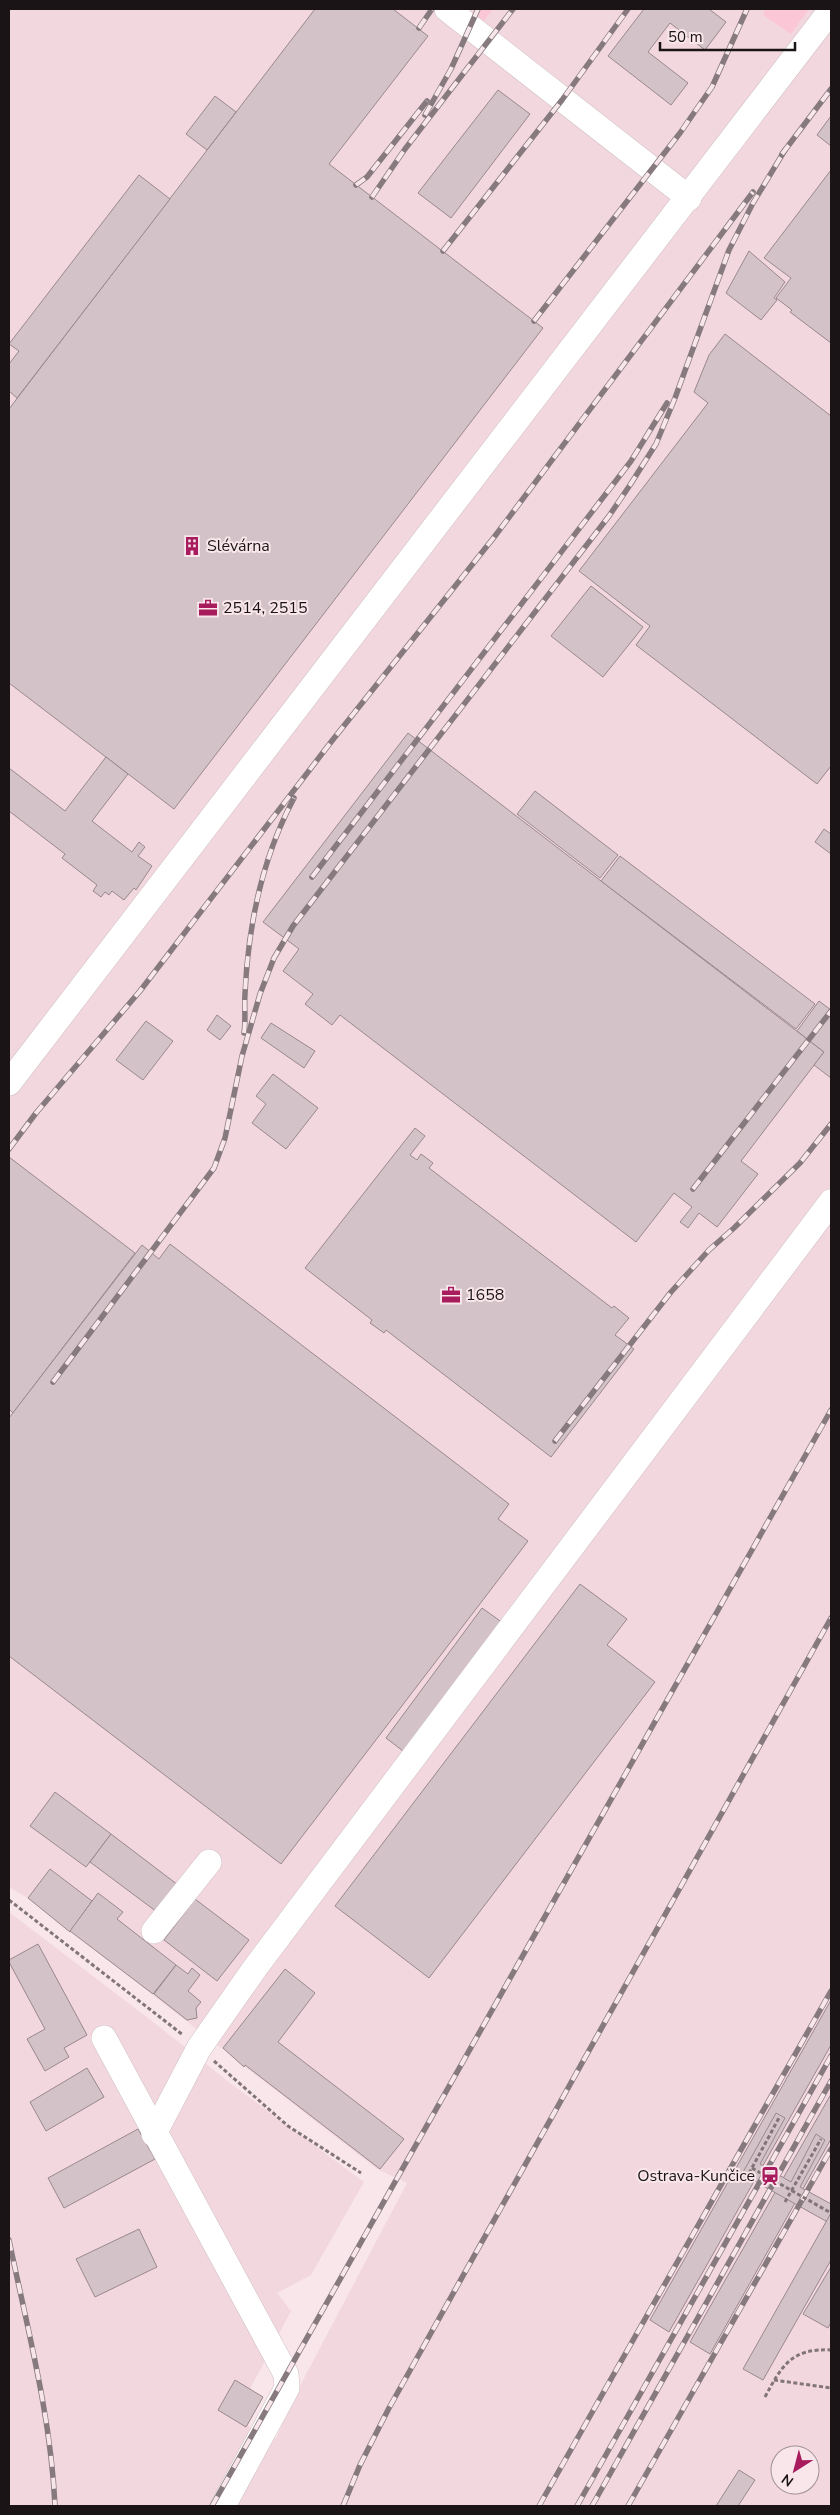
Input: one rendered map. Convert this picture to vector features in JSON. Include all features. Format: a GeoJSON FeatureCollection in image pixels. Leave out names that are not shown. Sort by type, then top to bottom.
{"type":"FeatureCollection","features":[{"type":"Feature","properties":{"kind":"street"},"geometry":{"type":"LineString","coordinates":[[447,9],[689,198]]}},
{"type":"Feature","properties":{"kind":"street"},"geometry":{"type":"LineString","coordinates":[[9,1083],[689,198],[831,10]]}},
{"type":"Feature","properties":{"kind":"street"},"geometry":{"type":"LineString","coordinates":[[154,2134],[199,2048],[255,1968],[831,1202]]}},
{"type":"Feature","properties":{"kind":"street"},"geometry":{"type":"LineString","coordinates":[[154,1931],[209,1862]]}},
{"type":"Feature","properties":{"kind":"street"},"geometry":{"type":"LineString","coordinates":[[104,2038],[154,2134],[286,2374],[287,2388],[223,2506]]}},
{"type":"Feature","properties":{"kind":"path"},"geometry":{"type":"LineString","coordinates":[[746,2179],[780,2116]]}},
{"type":"Feature","properties":{"kind":"path"},"geometry":{"type":"LineString","coordinates":[[786,2202],[820,2138]]}},
{"type":"Feature","properties":{"kind":"path"},"geometry":{"type":"LineString","coordinates":[[752,2168],[831,2213]]}},
{"type":"Feature","properties":{"kind":"path"},"geometry":{"type":"LineString","coordinates":[[764,2397],[774,2380],[793,2356],[817,2349],[831,2350]]}},
{"type":"Feature","properties":{"kind":"path"},"geometry":{"type":"LineString","coordinates":[[774,2380],[831,2388]]}},
{"type":"Feature","properties":{"kind":"shaded area"},"geometry":{"type":"Polygon","coordinates":[[[9,9],[831,9],[831,2506],[9,2506],[9,1912],[230,2083],[364,2182],[311,2275],[277,2293],[291,2311],[250,2389],[263,2397],[248,2426],[276,2439],[292,2401],[407,2183],[377,2169],[28,1898],[9,1887],[9,9]]]}},
{"type":"Feature","properties":{"kind":"shaded area"},"geometry":{"type":"Polygon","coordinates":[[[481,9],[493,9],[484,21],[478,16],[481,9]]]}},
{"type":"Feature","properties":{"kind":"shaded area"},"geometry":{"type":"Polygon","coordinates":[[[765,9],[809,9],[791,34],[763,15],[765,9]]]}},
{"type":"Feature","properties":{"kind":"building","name":"Slévárna"},"geometry":{"type":"Polygon","coordinates":[[[315,9],[393,9],[428,36],[329,164],[543,328],[174,809],[9,683],[9,409],[315,9]]]}},
{"type":"Feature","properties":{"kind":"building"},"geometry":{"type":"Polygon","coordinates":[[[644,9],[709,9],[726,22],[705,50],[670,23],[648,52],[688,83],[671,105],[608,56],[644,9]]]}},
{"type":"Feature","properties":{"kind":"building"},"geometry":{"type":"Polygon","coordinates":[[[498,90],[530,114],[451,218],[418,193],[498,90]]]}},
{"type":"Feature","properties":{"kind":"building"},"geometry":{"type":"Polygon","coordinates":[[[215,96],[236,112],[207,150],[186,134],[215,96]]]}},
{"type":"Feature","properties":{"kind":"building"},"geometry":{"type":"Polygon","coordinates":[[[831,116],[831,146],[817,135],[831,116]]]}},
{"type":"Feature","properties":{"kind":"building"},"geometry":{"type":"Polygon","coordinates":[[[831,170],[831,343],[790,312],[792,310],[776,298],[791,278],[764,258],[831,170]]]}},
{"type":"Feature","properties":{"kind":"building"},"geometry":{"type":"Polygon","coordinates":[[[139,175],[170,199],[17,398],[9,391],[9,364],[19,351],[9,344],[139,175]]]}},
{"type":"Feature","properties":{"kind":"building"},"geometry":{"type":"Polygon","coordinates":[[[749,251],[785,282],[774,298],[777,300],[761,320],[726,293],[749,251]]]}},
{"type":"Feature","properties":{"kind":"building"},"geometry":{"type":"Polygon","coordinates":[[[725,334],[831,416],[831,766],[817,784],[636,645],[650,626],[579,571],[708,403],[694,392],[709,355],[725,334]]]}},
{"type":"Feature","properties":{"kind":"building"},"geometry":{"type":"Polygon","coordinates":[[[591,586],[643,627],[603,677],[551,636],[591,586]]]}},
{"type":"Feature","properties":{"kind":"building"},"geometry":{"type":"Polygon","coordinates":[[[408,733],[824,1052],[741,1161],[758,1174],[717,1227],[699,1213],[688,1228],[680,1222],[692,1207],[674,1193],[636,1242],[340,1015],[332,1025],[305,1004],[313,994],[283,971],[299,949],[263,922],[408,733]]]}},
{"type":"Feature","properties":{"kind":"building"},"geometry":{"type":"Polygon","coordinates":[[[106,757],[128,774],[92,821],[132,852],[139,842],[145,847],[138,856],[152,866],[136,890],[134,888],[124,900],[112,891],[109,895],[105,892],[101,897],[93,891],[97,885],[62,858],[65,854],[9,811],[9,768],[65,811],[106,757]]]}},
{"type":"Feature","properties":{"kind":"building"},"geometry":{"type":"Polygon","coordinates":[[[535,791],[618,855],[600,878],[517,814],[535,791]]]}},
{"type":"Feature","properties":{"kind":"building"},"geometry":{"type":"Polygon","coordinates":[[[824,829],[831,834],[831,854],[815,842],[824,829]]]}},
{"type":"Feature","properties":{"kind":"building"},"geometry":{"type":"Polygon","coordinates":[[[620,856],[815,1004],[796,1029],[601,881],[620,856]]]}},
{"type":"Feature","properties":{"kind":"building"},"geometry":{"type":"Polygon","coordinates":[[[819,1001],[831,1010],[831,1078],[814,1065],[824,1052],[797,1031],[819,1001]]]}},
{"type":"Feature","properties":{"kind":"building"},"geometry":{"type":"Polygon","coordinates":[[[217,1015],[231,1026],[220,1040],[207,1030],[217,1015]]]}},
{"type":"Feature","properties":{"kind":"building"},"geometry":{"type":"Polygon","coordinates":[[[146,1021],[173,1041],[143,1080],[116,1060],[146,1021]]]}},
{"type":"Feature","properties":{"kind":"building"},"geometry":{"type":"Polygon","coordinates":[[[271,1023],[315,1051],[304,1068],[261,1038],[271,1023]]]}},
{"type":"Feature","properties":{"kind":"building"},"geometry":{"type":"Polygon","coordinates":[[[273,1074],[318,1108],[286,1149],[252,1123],[266,1104],[256,1096],[273,1074]]]}},
{"type":"Feature","properties":{"kind":"building"},"geometry":{"type":"Polygon","coordinates":[[[415,1128],[425,1136],[410,1155],[417,1160],[421,1154],[433,1163],[429,1168],[612,1308],[614,1306],[629,1318],[615,1335],[634,1349],[551,1457],[386,1330],[384,1333],[370,1323],[372,1320],[305,1268],[415,1128]]]}},
{"type":"Feature","properties":{"kind":"building"},"geometry":{"type":"Polygon","coordinates":[[[9,1157],[135,1253],[13,1413],[9,1409],[9,1157]]]}},
{"type":"Feature","properties":{"kind":"building"},"geometry":{"type":"Polygon","coordinates":[[[170,1244],[509,1504],[498,1519],[528,1541],[281,1864],[9,1656],[9,1418],[142,1245],[159,1259],[170,1244]]]}},
{"type":"Feature","properties":{"kind":"building"},"geometry":{"type":"Polygon","coordinates":[[[580,1584],[627,1619],[607,1645],[655,1682],[429,1978],[335,1906],[580,1584]]]}},
{"type":"Feature","properties":{"kind":"building"},"geometry":{"type":"Polygon","coordinates":[[[482,1608],[503,1623],[407,1754],[386,1738],[482,1608]]]}},
{"type":"Feature","properties":{"kind":"building"},"geometry":{"type":"Polygon","coordinates":[[[55,1792],[111,1834],[86,1867],[30,1826],[55,1792]]]}},
{"type":"Feature","properties":{"kind":"building"},"geometry":{"type":"Polygon","coordinates":[[[111,1834],[178,1885],[157,1912],[90,1862],[111,1834]]]}},
{"type":"Feature","properties":{"kind":"building"},"geometry":{"type":"Polygon","coordinates":[[[50,1869],[92,1901],[70,1932],[28,1898],[50,1869]]]}},
{"type":"Feature","properties":{"kind":"building"},"geometry":{"type":"Polygon","coordinates":[[[98,1893],[123,1912],[117,1919],[176,1965],[153,1994],[70,1931],[98,1893]]]}},
{"type":"Feature","properties":{"kind":"building"},"geometry":{"type":"Polygon","coordinates":[[[195,1899],[249,1940],[217,1981],[164,1940],[195,1899]]]}},
{"type":"Feature","properties":{"kind":"building"},"geometry":{"type":"Polygon","coordinates":[[[38,1944],[87,2035],[64,2048],[69,2057],[45,2071],[27,2039],[45,2029],[9,1962],[9,1960],[38,1944]]]}},
{"type":"Feature","properties":{"kind":"building"},"geometry":{"type":"Polygon","coordinates":[[[176,1965],[188,1974],[192,1968],[200,1975],[188,1991],[201,2002],[196,2008],[197,2018],[187,2020],[154,1994],[176,1965]]]}},
{"type":"Feature","properties":{"kind":"building"},"geometry":{"type":"Polygon","coordinates":[[[285,1969],[315,1993],[278,2042],[404,2139],[380,2169],[245,2065],[244,2067],[223,2048],[285,1969]]]}},
{"type":"Feature","properties":{"kind":"building"},"geometry":{"type":"Polygon","coordinates":[[[831,2000],[831,2045],[669,2332],[650,2320],[831,2000]]]}},
{"type":"Feature","properties":{"kind":"building"},"geometry":{"type":"Polygon","coordinates":[[[87,2068],[104,2097],[46,2131],[30,2102],[87,2068]]]}},
{"type":"Feature","properties":{"kind":"building"},"geometry":{"type":"Polygon","coordinates":[[[831,2094],[831,2139],[710,2354],[690,2342],[831,2094]]]}},
{"type":"Feature","properties":{"kind":"building"},"geometry":{"type":"Polygon","coordinates":[[[776,2113],[785,2118],[760,2164],[791,2182],[816,2134],[825,2140],[800,2187],[831,2204],[831,2224],[742,2174],[776,2113]]]}},
{"type":"Feature","properties":{"kind":"building"},"geometry":{"type":"Polygon","coordinates":[[[138,2129],[155,2159],[64,2208],[48,2178],[138,2129]]]}},
{"type":"Feature","properties":{"kind":"building"},"geometry":{"type":"Polygon","coordinates":[[[831,2213],[831,2260],[763,2380],[743,2369],[831,2213]]]}},
{"type":"Feature","properties":{"kind":"building"},"geometry":{"type":"Polygon","coordinates":[[[139,2229],[157,2267],[95,2297],[76,2259],[139,2229]]]}},
{"type":"Feature","properties":{"kind":"building"},"geometry":{"type":"Polygon","coordinates":[[[831,2267],[831,2322],[828,2328],[803,2314],[831,2267]]]}},
{"type":"Feature","properties":{"kind":"building"},"geometry":{"type":"Polygon","coordinates":[[[235,2380],[263,2397],[246,2427],[218,2410],[235,2380]]]}},
{"type":"Feature","properties":{"kind":"building"},"geometry":{"type":"Polygon","coordinates":[[[739,2470],[755,2480],[738,2506],[716,2506],[739,2470]]]}},
{"type":"Feature","properties":{"kind":"railway"},"geometry":{"type":"LineString","coordinates":[[419,28],[432,9]]}},
{"type":"Feature","properties":{"kind":"railway"},"geometry":{"type":"LineString","coordinates":[[425,115],[451,69],[478,9]]}},
{"type":"Feature","properties":{"kind":"railway"},"geometry":{"type":"LineString","coordinates":[[372,197],[405,149],[513,9]]}},
{"type":"Feature","properties":{"kind":"railway"},"geometry":{"type":"LineString","coordinates":[[443,251],[562,100],[628,9]]}},
{"type":"Feature","properties":{"kind":"railway"},"geometry":{"type":"LineString","coordinates":[[534,321],[680,133],[712,87],[747,9]]}},
{"type":"Feature","properties":{"kind":"railway"},"geometry":{"type":"LineString","coordinates":[[782,154],[831,89]]}},
{"type":"Feature","properties":{"kind":"railway"},"geometry":{"type":"LineString","coordinates":[[356,185],[367,177],[427,101]]}},
{"type":"Feature","properties":{"kind":"railway"},"geometry":{"type":"LineString","coordinates":[[53,1382],[214,1168],[225,1138],[242,1056],[260,994],[274,958],[293,926],[609,516],[656,444],[675,398],[729,250],[753,203],[785,150]]}},
{"type":"Feature","properties":{"kind":"railway"},"geometry":{"type":"LineString","coordinates":[[9,1149],[36,1113],[140,991],[331,742],[495,536],[753,192]]}},
{"type":"Feature","properties":{"kind":"railway"},"geometry":{"type":"LineString","coordinates":[[312,877],[631,461],[667,403]]}},
{"type":"Feature","properties":{"kind":"railway"},"geometry":{"type":"LineString","coordinates":[[244,1033],[247,969],[253,918],[273,845],[294,798]]}},
{"type":"Feature","properties":{"kind":"railway"},"geometry":{"type":"LineString","coordinates":[[693,1189],[831,1011]]}},
{"type":"Feature","properties":{"kind":"railway"},"geometry":{"type":"LineString","coordinates":[[555,1441],[671,1292],[709,1250],[800,1163],[831,1124]]}},
{"type":"Feature","properties":{"kind":"railway"},"geometry":{"type":"LineString","coordinates":[[212,2506],[831,1410]]}},
{"type":"Feature","properties":{"kind":"railway"},"geometry":{"type":"LineString","coordinates":[[343,2506],[360,2465],[389,2408],[831,1618]]}},
{"type":"Feature","properties":{"kind":"railway"},"geometry":{"type":"LineString","coordinates":[[539,2506],[831,1991]]}},
{"type":"Feature","properties":{"kind":"railway"},"geometry":{"type":"LineString","coordinates":[[577,2506],[831,2056]]}},
{"type":"Feature","properties":{"kind":"railway"},"geometry":{"type":"LineString","coordinates":[[592,2506],[831,2081]]}},
{"type":"Feature","properties":{"kind":"railway"},"geometry":{"type":"LineString","coordinates":[[628,2506],[831,2149]]}},
{"type":"Feature","properties":{"kind":"railway"},"geometry":{"type":"LineString","coordinates":[[9,2240],[49,2439],[55,2506]]}},
{"type":"Feature","properties":{"kind":"place","name":"Slévárna"},"geometry":{"type":"Point","coordinates":[192,546]}},
{"type":"Feature","properties":{"kind":"place","name":"2514, 2515"},"geometry":{"type":"Point","coordinates":[208,608]}},
{"type":"Feature","properties":{"kind":"place","name":"1658"},"geometry":{"type":"Point","coordinates":[451,1295]}},
{"type":"Feature","properties":{"kind":"place","name":"Ostrava-Kunčice"},"geometry":{"type":"Point","coordinates":[770,2176]}}]}
